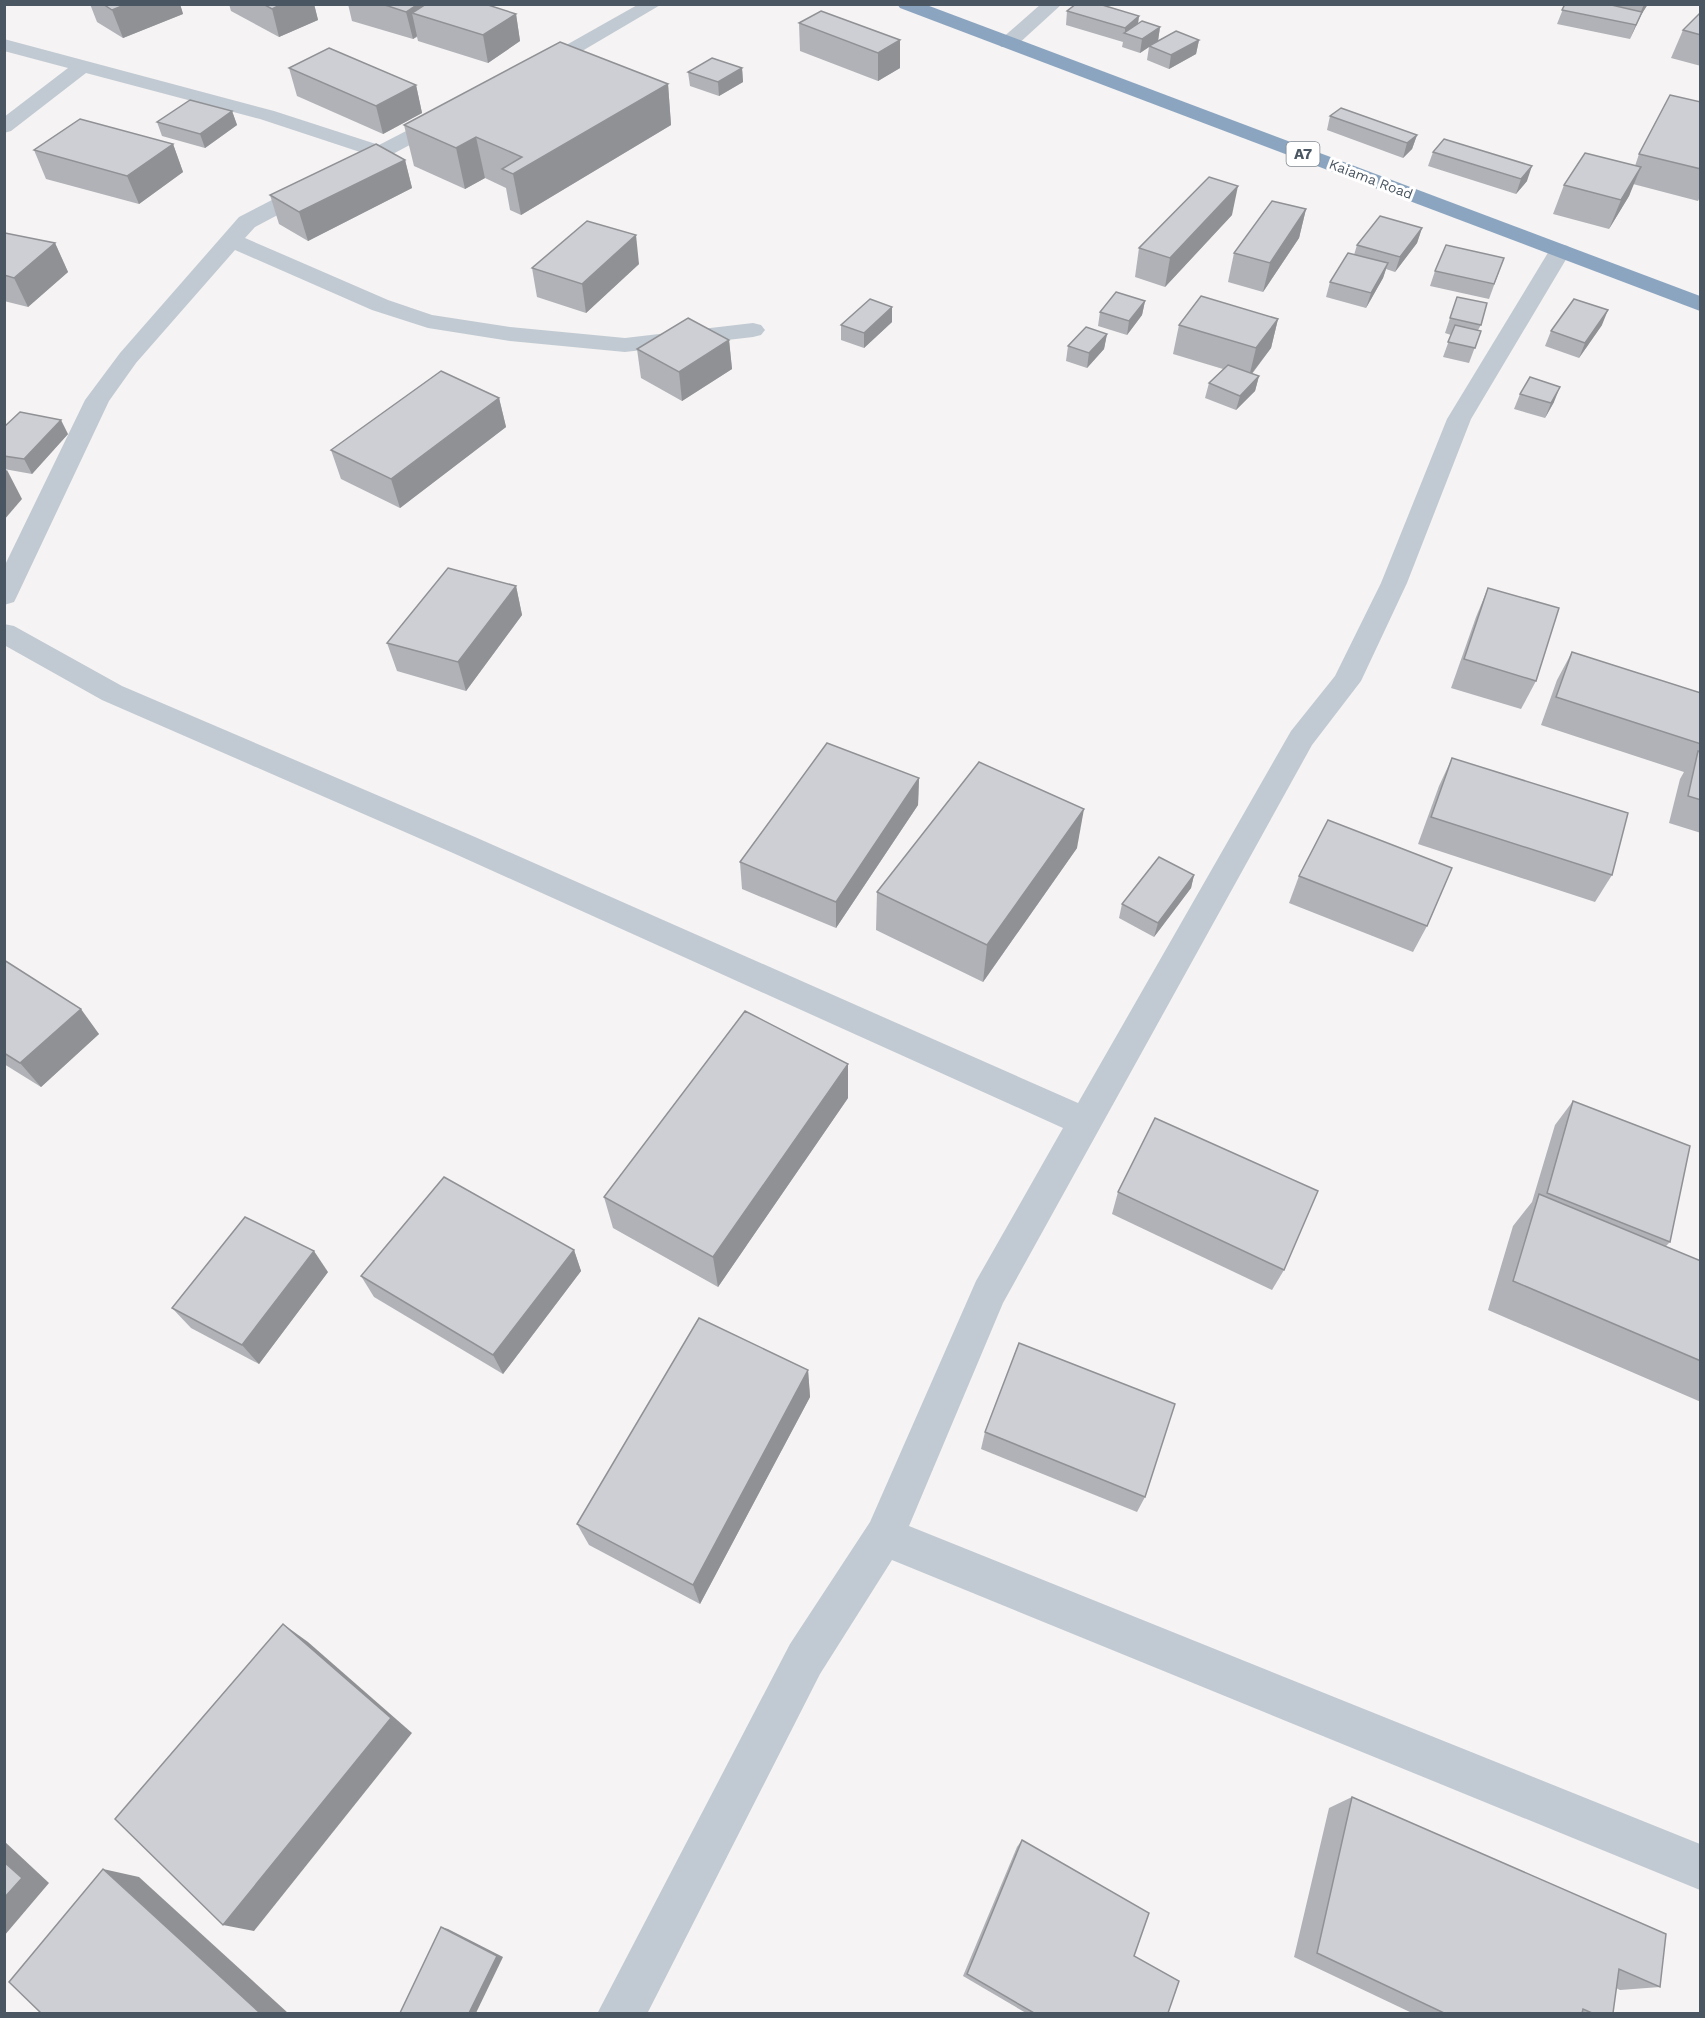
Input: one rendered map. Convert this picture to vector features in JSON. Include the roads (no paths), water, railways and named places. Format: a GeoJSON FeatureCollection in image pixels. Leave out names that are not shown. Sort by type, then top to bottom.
{"type":"FeatureCollection","features":[{"type":"Feature","properties":{"kind":"highway","name":"Kaiama Road"},"geometry":{"type":"LineString","coordinates":[[906,4],[1701,304]]}},
{"type":"Feature","properties":{"kind":"street"},"geometry":{"type":"LineString","coordinates":[[520,78],[653,4]]}},
{"type":"Feature","properties":{"kind":"street"},"geometry":{"type":"LineString","coordinates":[[1008,43],[1053,4]]}},
{"type":"Feature","properties":{"kind":"street"},"geometry":{"type":"LineString","coordinates":[[4,45],[267,115],[381,152]]}},
{"type":"Feature","properties":{"kind":"street"},"geometry":{"type":"LineString","coordinates":[[4,127],[82,66]]}},
{"type":"Feature","properties":{"kind":"street"},"geometry":{"type":"LineString","coordinates":[[4,596],[97,400],[128,358],[247,222],[469,106]]}},
{"type":"Feature","properties":{"kind":"street"},"geometry":{"type":"LineString","coordinates":[[231,240],[380,305],[428,321],[510,334],[626,345],[753,330]]}},
{"type":"Feature","properties":{"kind":"street"},"geometry":{"type":"LineString","coordinates":[[621,2013],[805,1659],[884,1536],[988,1293],[1301,738],[1347,681],[1394,583],[1459,419],[1560,251]]}},
{"type":"Feature","properties":{"kind":"street"},"geometry":{"type":"LineString","coordinates":[[4,633],[112,693],[475,850],[1085,1122]]}},
{"type":"Feature","properties":{"kind":"street"},"geometry":{"type":"LineString","coordinates":[[884,1536],[1701,1867]]}}]}
